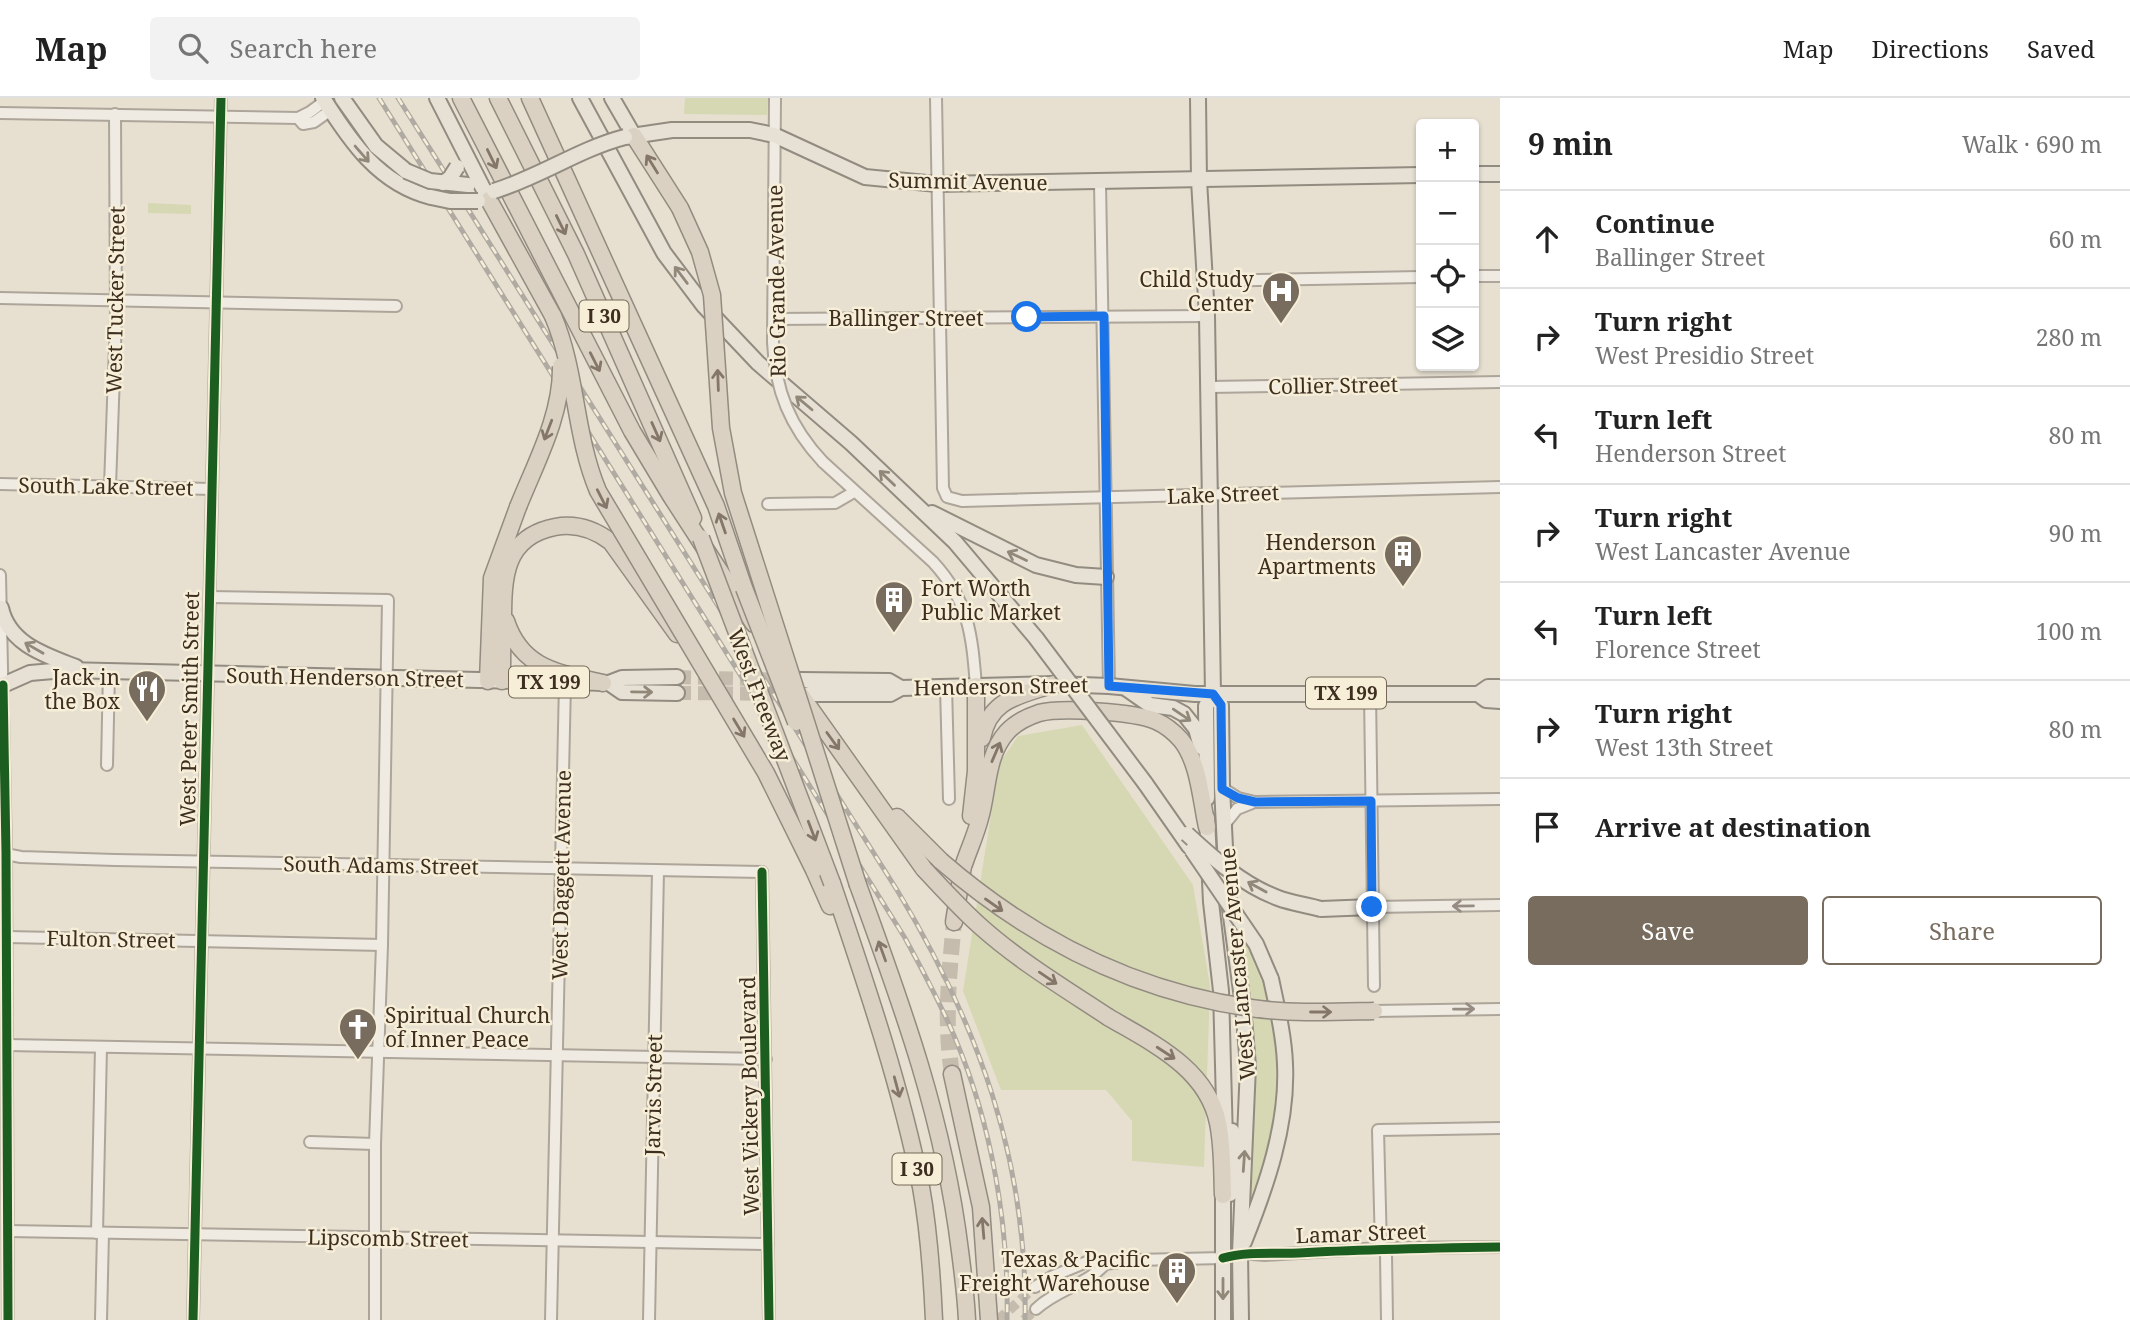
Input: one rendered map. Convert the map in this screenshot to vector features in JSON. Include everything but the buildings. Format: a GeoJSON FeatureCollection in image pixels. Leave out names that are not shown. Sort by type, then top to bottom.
{"type":"FeatureCollection","features":[{"type":"Feature","properties":{"kind":"highway"},"geometry":{"type":"LineString","coordinates":[[461,98],[639,442],[780,666],[924,869],[967,914],[1042,974],[1177,1060],[1194,1074],[1203,1086],[1218,1124],[1223,1195]]}},
{"type":"Feature","properties":{"kind":"highway","name":"West Freeway"},"geometry":{"type":"LineString","coordinates":[[498,98],[576,254],[689,506],[832,883],[879,1021],[901,1097],[921,1189],[931,1259],[934,1320]]}},
{"type":"Feature","properties":{"kind":"highway","name":"West Freeway"},"geometry":{"type":"LineString","coordinates":[[530,98],[716,506],[905,1015],[932,1100],[952,1189],[967,1320]]}},
{"type":"Feature","properties":{"kind":"highway"},"geometry":{"type":"LineString","coordinates":[[629,136],[680,208],[700,252],[712,295],[721,428],[733,493],[858,885]]}},
{"type":"Feature","properties":{"kind":"highway"},"geometry":{"type":"LineString","coordinates":[[482,193],[553,316],[566,356],[583,447],[595,484],[766,773],[822,889],[879,1021]]}},
{"type":"Feature","properties":{"kind":"highway"},"geometry":{"type":"LineString","coordinates":[[495,681],[492,578],[549,429],[559,394],[561,362],[553,316]]}},
{"type":"Feature","properties":{"kind":"highway"},"geometry":{"type":"LineString","coordinates":[[495,681],[506,572],[518,547],[536,533],[561,526],[587,528],[611,542],[704,669]]}},
{"type":"Feature","properties":{"kind":"highway"},"geometry":{"type":"LineString","coordinates":[[503,607],[514,642],[531,660],[556,672],[606,683]]}},
{"type":"Feature","properties":{"kind":"highway"},"geometry":{"type":"LineString","coordinates":[[954,922],[985,723],[990,714],[1005,702],[1054,684]]}},
{"type":"Feature","properties":{"kind":"highway"},"geometry":{"type":"LineString","coordinates":[[976,685],[976,771]]}},
{"type":"Feature","properties":{"kind":"highway"},"geometry":{"type":"LineString","coordinates":[[964,864],[980,820],[998,746],[1006,733],[1018,723],[1046,712],[1076,711],[1138,716],[1154,720],[1168,728],[1181,741],[1190,756],[1207,827]]}},
{"type":"Feature","properties":{"kind":"highway"},"geometry":{"type":"LineString","coordinates":[[862,780],[941,861],[987,900],[1031,929],[1088,960],[1128,976],[1187,994],[1253,1008],[1311,1012],[1374,1011]]}},
{"type":"Feature","properties":{"kind":"highway"},"geometry":{"type":"LineString","coordinates":[[952,1074],[981,1207],[989,1320]]}},
{"type":"Feature","properties":{"kind":"main road"},"geometry":{"type":"LineString","coordinates":[[342,98],[376,146],[406,171],[482,193]]}},
{"type":"Feature","properties":{"kind":"main road"},"geometry":{"type":"LineString","coordinates":[[437,98],[482,193]]}},
{"type":"Feature","properties":{"kind":"main road"},"geometry":{"type":"LineString","coordinates":[[580,98],[664,253],[704,306],[758,363],[851,443],[955,542],[1036,638],[1145,782],[1256,944],[1271,979],[1281,1026],[1285,1065],[1284,1105],[1265,1183],[1240,1253]]}},
{"type":"Feature","properties":{"kind":"main road"},"geometry":{"type":"LineString","coordinates":[[612,98],[629,136]]}},
{"type":"Feature","properties":{"kind":"main road","name":"West Lancaster Avenue"},"geometry":{"type":"LineString","coordinates":[[1198,98],[1211,495],[1213,694],[1206,706],[1207,827],[1211,902],[1221,991],[1226,1122],[1223,1320]]}},
{"type":"Feature","properties":{"kind":"main road"},"geometry":{"type":"LineString","coordinates":[[326,103],[354,144],[373,165],[392,180],[418,192],[450,201],[482,193]]}},
{"type":"Feature","properties":{"kind":"main road","name":"Summit Avenue"},"geometry":{"type":"LineString","coordinates":[[482,193],[530,178],[594,147],[629,136],[672,130],[715,129],[750,130],[774,135],[865,177],[937,184],[1416,175]]}},
{"type":"Feature","properties":{"kind":"main road"},"geometry":{"type":"LineString","coordinates":[[443,183],[457,167],[457,138]]}},
{"type":"Feature","properties":{"kind":"main road"},"geometry":{"type":"LineString","coordinates":[[1479,174],[1500,174]]}},
{"type":"Feature","properties":{"kind":"main road"},"geometry":{"type":"LineString","coordinates":[[914,504],[1036,565],[1076,575],[1106,577]]}},
{"type":"Feature","properties":{"kind":"main road"},"geometry":{"type":"LineString","coordinates":[[1,608],[7,626],[21,640],[46,655],[84,670]]}},
{"type":"Feature","properties":{"kind":"main road","name":"South Henderson Street"},"geometry":{"type":"LineString","coordinates":[[1,686],[30,673],[84,670],[606,683],[622,678],[677,677]]}},
{"type":"Feature","properties":{"kind":"main road","name":"Henderson Street"},"geometry":{"type":"LineString","coordinates":[[800,680],[889,681],[901,688]]}},
{"type":"Feature","properties":{"kind":"main road","name":"South Henderson Street"},"geometry":{"type":"LineString","coordinates":[[606,683],[622,692],[677,693]]}},
{"type":"Feature","properties":{"kind":"main road","name":"Henderson Street"},"geometry":{"type":"LineString","coordinates":[[809,694],[890,694],[901,688],[1054,684],[1213,694],[1478,694],[1488,687],[1500,687]]}},
{"type":"Feature","properties":{"kind":"main road"},"geometry":{"type":"LineString","coordinates":[[1126,688],[1150,705],[1173,708],[1190,719],[1196,729],[1206,771]]}},
{"type":"Feature","properties":{"kind":"main road","name":"West Lancaster Avenue"},"geometry":{"type":"LineString","coordinates":[[1213,694],[1221,705],[1227,886],[1244,1006],[1248,1066],[1240,1253],[1241,1320]]}},
{"type":"Feature","properties":{"kind":"main road","name":"Henderson Street"},"geometry":{"type":"LineString","coordinates":[[1478,694],[1486,700],[1500,701]]}},
{"type":"Feature","properties":{"kind":"main road"},"geometry":{"type":"LineString","coordinates":[[1165,810],[1211,856],[1253,885],[1278,898],[1321,909],[1372,907]]}},
{"type":"Feature","properties":{"kind":"main road"},"geometry":{"type":"LineString","coordinates":[[1221,991],[1232,1078],[1231,1231],[1240,1253]]}},
{"type":"Feature","properties":{"kind":"street","name":"West Peter Smith Street"},"geometry":{"type":"LineString","coordinates":[[193,1320],[221,98]]}},
{"type":"Feature","properties":{"kind":"street","name":"Rio Grande Avenue"},"geometry":{"type":"LineString","coordinates":[[775,98],[774,359],[782,398],[796,429],[823,462],[933,562],[952,585],[970,626],[976,685]]}},
{"type":"Feature","properties":{"kind":"street"},"geometry":{"type":"LineString","coordinates":[[936,98],[941,318]]}},
{"type":"Feature","properties":{"kind":"street"},"geometry":{"type":"LineString","coordinates":[[0,113],[298,118],[326,103]]}},
{"type":"Feature","properties":{"kind":"street","name":"West Tucker Street"},"geometry":{"type":"LineString","coordinates":[[110,486],[116,300],[115,114]]}},
{"type":"Feature","properties":{"kind":"street"},"geometry":{"type":"LineString","coordinates":[[1100,183],[1109,686]]}},
{"type":"Feature","properties":{"kind":"street"},"geometry":{"type":"LineString","coordinates":[[1479,276],[1500,276]]}},
{"type":"Feature","properties":{"kind":"street"},"geometry":{"type":"LineString","coordinates":[[1206,281],[1416,277]]}},
{"type":"Feature","properties":{"kind":"street"},"geometry":{"type":"LineString","coordinates":[[0,298],[396,306]]}},
{"type":"Feature","properties":{"kind":"street","name":"Ballinger Street"},"geometry":{"type":"LineString","coordinates":[[774,318],[1207,316]]}},
{"type":"Feature","properties":{"kind":"street","name":"Lake Street"},"geometry":{"type":"LineString","coordinates":[[941,318],[943,488],[947,498],[962,501],[1500,487]]}},
{"type":"Feature","properties":{"kind":"street","name":"Collier Street"},"geometry":{"type":"LineString","coordinates":[[1209,387],[1500,382]]}},
{"type":"Feature","properties":{"kind":"street","name":"South Lake Street"},"geometry":{"type":"LineString","coordinates":[[0,484],[212,489]]}},
{"type":"Feature","properties":{"kind":"street"},"geometry":{"type":"LineString","coordinates":[[768,504],[835,503],[854,492]]}},
{"type":"Feature","properties":{"kind":"street"},"geometry":{"type":"LineString","coordinates":[[0,575],[3,853],[7,937],[4,987],[7,1045],[4,1146],[8,1231],[4,1296],[8,1320]]}},
{"type":"Feature","properties":{"kind":"street"},"geometry":{"type":"LineString","coordinates":[[210,597],[388,600],[384,865],[373,1238],[375,1320]]}},
{"type":"Feature","properties":{"kind":"street"},"geometry":{"type":"LineString","coordinates":[[107,765],[109,671]]}},
{"type":"Feature","properties":{"kind":"street","name":"West Daggett Avenue"},"geometry":{"type":"LineString","coordinates":[[551,1320],[565,682]]}},
{"type":"Feature","properties":{"kind":"street"},"geometry":{"type":"LineString","coordinates":[[946,687],[949,799]]}},
{"type":"Feature","properties":{"kind":"street"},"geometry":{"type":"LineString","coordinates":[[1370,693],[1374,986]]}},
{"type":"Feature","properties":{"kind":"street"},"geometry":{"type":"LineString","coordinates":[[1222,789],[1238,798],[1255,802],[1500,799]]}},
{"type":"Feature","properties":{"kind":"street"},"geometry":{"type":"LineString","coordinates":[[1225,824],[1237,809],[1255,802]]}},
{"type":"Feature","properties":{"kind":"street","name":"South Adams Street"},"geometry":{"type":"LineString","coordinates":[[3,853],[21,857],[203,862],[762,872]]}},
{"type":"Feature","properties":{"kind":"street","name":"Jarvis Street"},"geometry":{"type":"LineString","coordinates":[[649,1320],[657,871]]}},
{"type":"Feature","properties":{"kind":"street","name":"West Vickery Boulevard"},"geometry":{"type":"LineString","coordinates":[[762,872],[769,1320]]}},
{"type":"Feature","properties":{"kind":"street"},"geometry":{"type":"LineString","coordinates":[[1372,907],[1500,905]]}},
{"type":"Feature","properties":{"kind":"street","name":"Fulton Street"},"geometry":{"type":"LineString","coordinates":[[7,937],[382,945]]}},
{"type":"Feature","properties":{"kind":"street"},"geometry":{"type":"LineString","coordinates":[[1374,1011],[1500,1009]]}},
{"type":"Feature","properties":{"kind":"street"},"geometry":{"type":"LineString","coordinates":[[7,1045],[766,1059]]}},
{"type":"Feature","properties":{"kind":"street"},"geometry":{"type":"LineString","coordinates":[[100,1047],[101,1320]]}},
{"type":"Feature","properties":{"kind":"street"},"geometry":{"type":"LineString","coordinates":[[1387,1320],[1386,1254],[1381,1248],[1378,1130],[1500,1128]]}},
{"type":"Feature","properties":{"kind":"street"},"geometry":{"type":"LineString","coordinates":[[310,1142],[375,1144]]}},
{"type":"Feature","properties":{"kind":"street","name":"Lipscomb Street"},"geometry":{"type":"LineString","coordinates":[[8,1231],[768,1244]]}},
{"type":"Feature","properties":{"kind":"street","name":"Lamar Street"},"geometry":{"type":"LineString","coordinates":[[1035,1287],[1089,1261],[1105,1264],[1135,1260],[1223,1258],[1240,1253],[1265,1255],[1381,1248],[1500,1247]]}},
{"type":"Feature","properties":{"kind":"street"},"geometry":{"type":"LineString","coordinates":[[1036,1309],[1054,1294],[1095,1276],[1105,1264]]}},
{"type":"Feature","properties":{"kind":"green space"},"geometry":{"type":"Polygon","coordinates":[[[685,98],[768,98],[767,115],[684,114],[685,98]]]}},
{"type":"Feature","properties":{"kind":"green space"},"geometry":{"type":"Polygon","coordinates":[[[148,203],[191,205],[191,214],[148,213],[148,203]]]}},
{"type":"Feature","properties":{"kind":"green space"},"geometry":{"type":"Polygon","coordinates":[[[1082,725],[1193,885],[1210,986],[1204,1167],[1132,1161],[1132,1121],[1106,1090],[1001,1090],[963,991],[999,764],[1018,736],[1082,725]]]}},
{"type":"Feature","properties":{"kind":"green space"},"geometry":{"type":"Polygon","coordinates":[[[1241,931],[1270,1006],[1278,1042],[1279,1067],[1270,1141],[1246,1212],[1254,1080],[1253,1040],[1241,931]]]}},
{"type":"Feature","properties":{"kind":"tunnel"},"geometry":{"type":"LineString","coordinates":[[677,677],[788,680]]}},
{"type":"Feature","properties":{"kind":"tunnel"},"geometry":{"type":"LineString","coordinates":[[677,693],[794,694]]}},
{"type":"Feature","properties":{"kind":"tunnel"},"geometry":{"type":"LineString","coordinates":[[952,1074],[948,1017],[954,922]]}},
{"type":"Feature","properties":{"kind":"tunnel"},"geometry":{"type":"LineString","coordinates":[[998,1320],[1035,1287]]}},
{"type":"Feature","properties":{"kind":"tunnel"},"geometry":{"type":"LineString","coordinates":[[1024,1320],[1036,1309]]}},
{"type":"Feature","properties":{"kind":"railway"},"geometry":{"type":"LineString","coordinates":[[379,98],[905,938],[931,988],[950,1025],[968,1071],[988,1141],[996,1176],[1005,1249],[1007,1320]]}},
{"type":"Feature","properties":{"kind":"railway"},"geometry":{"type":"LineString","coordinates":[[398,98],[926,940],[974,1043],[1007,1149],[1018,1205],[1024,1261],[1025,1320]]}},
{"type":"Feature","properties":{"kind":"cycle path"},"geometry":{"type":"LineString","coordinates":[[193,1320],[221,98]]}},
{"type":"Feature","properties":{"kind":"cycle path"},"geometry":{"type":"LineString","coordinates":[[3,685],[8,1320]]}},
{"type":"Feature","properties":{"kind":"cycle path"},"geometry":{"type":"LineString","coordinates":[[762,872],[769,1320]]}},
{"type":"Feature","properties":{"kind":"cycle path"},"geometry":{"type":"LineString","coordinates":[[1223,1258],[1251,1254],[1500,1247]]}},
{"type":"Feature","properties":{"kind":"place","name":"Child Study Center"},"geometry":{"type":"Point","coordinates":[1281,325]}},
{"type":"Feature","properties":{"kind":"place","name":"Henderson Apartments"},"geometry":{"type":"Point","coordinates":[1403,588]}},
{"type":"Feature","properties":{"kind":"place","name":"Fort Worth Public Market"},"geometry":{"type":"Point","coordinates":[894,634]}},
{"type":"Feature","properties":{"kind":"place","name":"Jack in the Box"},"geometry":{"type":"Point","coordinates":[147,723]}},
{"type":"Feature","properties":{"kind":"place","name":"Spiritual Church of Inner Peace"},"geometry":{"type":"Point","coordinates":[358,1061]}},
{"type":"Feature","properties":{"kind":"place","name":"Texas & Pacific Freight Warehouse"},"geometry":{"type":"Point","coordinates":[1177,1305]}},
{"type":"Feature","properties":{"kind":"route"},"geometry":{"type":"LineString","coordinates":[[1027,317],[1104,316],[1109,686],[1213,694],[1221,705],[1222,789],[1232,796],[1255,802],[1371,801],[1372,907]]}}]}
